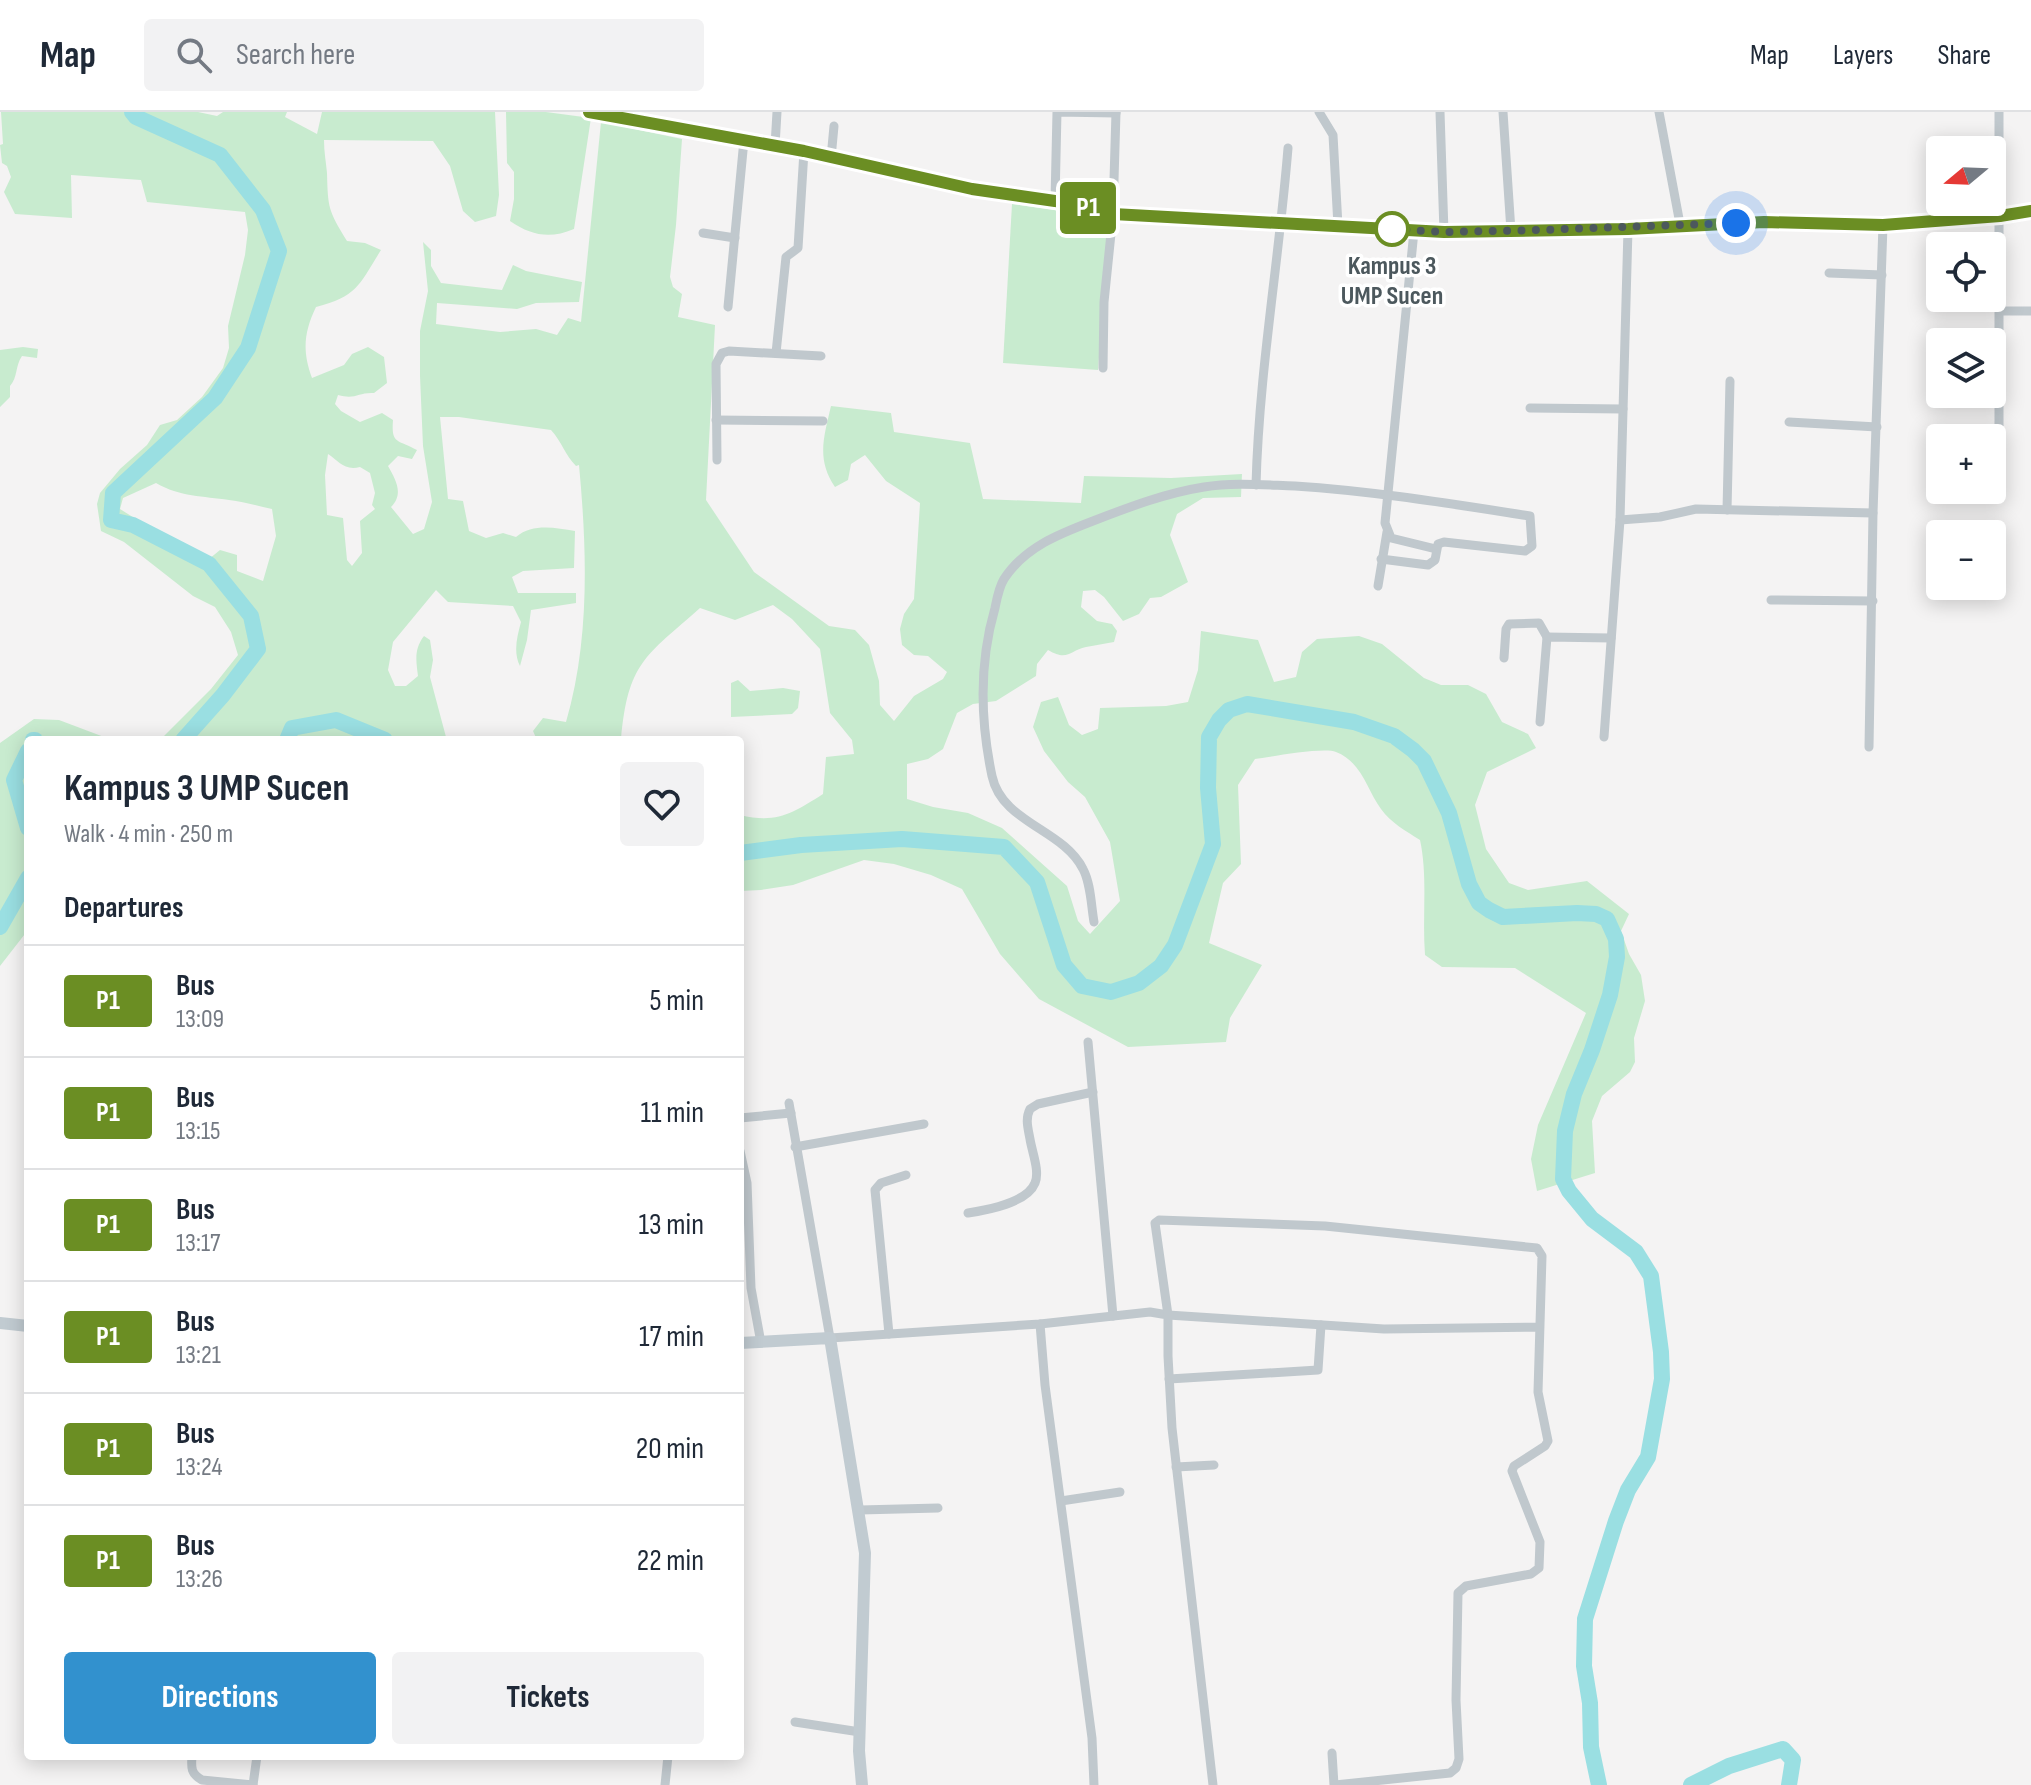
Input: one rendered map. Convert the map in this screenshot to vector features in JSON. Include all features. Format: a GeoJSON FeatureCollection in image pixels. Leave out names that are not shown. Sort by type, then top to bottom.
{"type":"FeatureCollection","features":[{"type":"Feature","properties":{"kind":"main road"},"geometry":{"type":"LineString","coordinates":[[589,112],[804,151],[972,189],[1055,201],[1113,214],[1444,232],[1628,229],[1764,222],[1883,225],[2000,216]]}},
{"type":"Feature","properties":{"kind":"main road"},"geometry":{"type":"LineString","coordinates":[[2006,215],[2031,211]]}},
{"type":"Feature","properties":{"kind":"street"},"geometry":{"type":"LineString","coordinates":[[775,146],[777,112]]}},
{"type":"Feature","properties":{"kind":"street"},"geometry":{"type":"LineString","coordinates":[[1055,201],[1057,112],[1116,112],[1103,368]]}},
{"type":"Feature","properties":{"kind":"street"},"geometry":{"type":"LineString","coordinates":[[1319,112],[1333,135],[1338,226]]}},
{"type":"Feature","properties":{"kind":"street"},"geometry":{"type":"LineString","coordinates":[[1440,112],[1444,232]]}},
{"type":"Feature","properties":{"kind":"street"},"geometry":{"type":"LineString","coordinates":[[1503,112],[1511,231]]}},
{"type":"Feature","properties":{"kind":"street"},"geometry":{"type":"LineString","coordinates":[[1659,112],[1680,224]]}},
{"type":"Feature","properties":{"kind":"street"},"geometry":{"type":"LineString","coordinates":[[1999,112],[1999,136]]}},
{"type":"Feature","properties":{"kind":"street"},"geometry":{"type":"LineString","coordinates":[[831,158],[834,126]]}},
{"type":"Feature","properties":{"kind":"street"},"geometry":{"type":"LineString","coordinates":[[728,307],[744,140]]}},
{"type":"Feature","properties":{"kind":"street"},"geometry":{"type":"LineString","coordinates":[[1256,485],[1266,333],[1282,222],[1288,148]]}},
{"type":"Feature","properties":{"kind":"street"},"geometry":{"type":"LineString","coordinates":[[776,353],[786,257],[798,248],[804,151]]}},
{"type":"Feature","properties":{"kind":"street"},"geometry":{"type":"LineString","coordinates":[[2000,216],[2000,232]]}},
{"type":"Feature","properties":{"kind":"street"},"geometry":{"type":"LineString","coordinates":[[1869,747],[1883,225]]}},
{"type":"Feature","properties":{"kind":"street"},"geometry":{"type":"LineString","coordinates":[[1604,737],[1620,520],[1628,229]]}},
{"type":"Feature","properties":{"kind":"street"},"geometry":{"type":"LineString","coordinates":[[1378,586],[1387,532],[1386,495],[1414,231]]}},
{"type":"Feature","properties":{"kind":"street"},"geometry":{"type":"LineString","coordinates":[[703,233],[735,238]]}},
{"type":"Feature","properties":{"kind":"street"},"geometry":{"type":"LineString","coordinates":[[1829,273],[1882,275]]}},
{"type":"Feature","properties":{"kind":"street"},"geometry":{"type":"LineString","coordinates":[[2006,311],[2031,311]]}},
{"type":"Feature","properties":{"kind":"street"},"geometry":{"type":"LineString","coordinates":[[2000,424],[2001,312]]}},
{"type":"Feature","properties":{"kind":"street"},"geometry":{"type":"LineString","coordinates":[[717,460],[716,364],[722,353],[821,356]]}},
{"type":"Feature","properties":{"kind":"street"},"geometry":{"type":"LineString","coordinates":[[1727,510],[1730,381]]}},
{"type":"Feature","properties":{"kind":"street"},"geometry":{"type":"LineString","coordinates":[[1530,408],[1623,409]]}},
{"type":"Feature","properties":{"kind":"street"},"geometry":{"type":"LineString","coordinates":[[716,420],[823,421]]}},
{"type":"Feature","properties":{"kind":"street"},"geometry":{"type":"LineString","coordinates":[[1789,422],[1877,427]]}},
{"type":"Feature","properties":{"kind":"street"},"geometry":{"type":"LineString","coordinates":[[1094,922],[1088,883],[1075,856],[1009,806],[999,796],[993,781],[982,701],[986,648],[1002,581],[1024,554],[1060,533],[1158,498],[1205,487],[1256,485],[1336,489],[1530,516],[1532,540],[1529,550],[1519,552],[1444,542],[1438,544],[1435,560],[1428,565],[1381,559]]}},
{"type":"Feature","properties":{"kind":"street"},"geometry":{"type":"LineString","coordinates":[[1620,520],[1660,517],[1696,509],[1873,513]]}},
{"type":"Feature","properties":{"kind":"street"},"geometry":{"type":"LineString","coordinates":[[1387,532],[1396,540],[1436,549]]}},
{"type":"Feature","properties":{"kind":"street"},"geometry":{"type":"LineString","coordinates":[[1771,600],[1873,601]]}},
{"type":"Feature","properties":{"kind":"street"},"geometry":{"type":"LineString","coordinates":[[1504,658],[1509,624],[1539,623],[1547,637],[1540,722]]}},
{"type":"Feature","properties":{"kind":"street"},"geometry":{"type":"LineString","coordinates":[[1547,637],[1611,638]]}},
{"type":"Feature","properties":{"kind":"street"},"geometry":{"type":"LineString","coordinates":[[1088,1042],[1113,1316]]}},
{"type":"Feature","properties":{"kind":"street"},"geometry":{"type":"LineString","coordinates":[[968,1213],[994,1209],[1011,1202],[1029,1191],[1035,1183],[1036,1172],[1027,1124],[1030,1109],[1038,1104],[1093,1092]]}},
{"type":"Feature","properties":{"kind":"street"},"geometry":{"type":"LineString","coordinates":[[744,1117],[790,1108],[821,1277],[860,1510],[866,1582],[860,1732],[862,1785]]}},
{"type":"Feature","properties":{"kind":"street"},"geometry":{"type":"LineString","coordinates":[[795,1147],[924,1124]]}},
{"type":"Feature","properties":{"kind":"street"},"geometry":{"type":"LineString","coordinates":[[744,1169],[751,1288],[761,1343]]}},
{"type":"Feature","properties":{"kind":"street"},"geometry":{"type":"LineString","coordinates":[[889,1334],[875,1190],[881,1183],[906,1175]]}},
{"type":"Feature","properties":{"kind":"street"},"geometry":{"type":"LineString","coordinates":[[1213,1785],[1176,1467],[1168,1315],[1154,1227],[1159,1220],[1325,1226],[1537,1248],[1542,1256],[1538,1392],[1548,1441],[1514,1466],[1512,1471],[1540,1542],[1539,1568],[1531,1574],[1466,1586],[1458,1593],[1456,1700],[1459,1759],[1456,1768],[1450,1773],[1334,1785],[1332,1753]]}},
{"type":"Feature","properties":{"kind":"street"},"geometry":{"type":"LineString","coordinates":[[744,1343],[1040,1324],[1150,1312],[1384,1329],[1540,1327]]}},
{"type":"Feature","properties":{"kind":"street"},"geometry":{"type":"LineString","coordinates":[[0,1323],[24,1326]]}},
{"type":"Feature","properties":{"kind":"street"},"geometry":{"type":"LineString","coordinates":[[1040,1324],[1045,1385],[1092,1738],[1094,1785]]}},
{"type":"Feature","properties":{"kind":"street"},"geometry":{"type":"LineString","coordinates":[[1169,1379],[1318,1370],[1321,1325]]}},
{"type":"Feature","properties":{"kind":"street"},"geometry":{"type":"LineString","coordinates":[[1176,1467],[1214,1465]]}},
{"type":"Feature","properties":{"kind":"street"},"geometry":{"type":"LineString","coordinates":[[1061,1501],[1120,1492]]}},
{"type":"Feature","properties":{"kind":"street"},"geometry":{"type":"LineString","coordinates":[[860,1510],[938,1508]]}},
{"type":"Feature","properties":{"kind":"street"},"geometry":{"type":"LineString","coordinates":[[795,1722],[860,1732]]}},
{"type":"Feature","properties":{"kind":"street"},"geometry":{"type":"LineString","coordinates":[[192,1760],[191,1769],[202,1780],[253,1785],[256,1760]]}},
{"type":"Feature","properties":{"kind":"street"},"geometry":{"type":"LineString","coordinates":[[665,1785],[668,1760]]}},
{"type":"Feature","properties":{"kind":"green space"},"geometry":{"type":"Polygon","coordinates":[[[1,112],[198,112],[217,116],[223,112],[287,112],[285,117],[317,134],[322,112],[495,112],[499,195],[496,216],[475,222],[463,211],[450,166],[433,141],[324,140],[329,202],[336,222],[347,241],[365,243],[381,250],[356,288],[341,298],[316,307],[307,333],[307,359],[312,378],[344,365],[352,354],[368,347],[384,357],[387,383],[374,393],[349,397],[338,395],[335,404],[360,422],[382,413],[393,420],[395,438],[417,450],[412,459],[398,456],[388,466],[398,492],[391,507],[413,534],[424,529],[432,502],[423,446],[420,376],[420,331],[428,291],[423,242],[431,250],[431,266],[441,283],[502,290],[513,265],[526,271],[582,282],[579,302],[536,303],[517,309],[437,303],[436,324],[500,332],[536,329],[557,335],[568,318],[581,322],[601,122],[682,139],[670,277],[673,287],[682,294],[678,317],[715,325],[706,500],[754,572],[829,626],[855,630],[869,645],[879,681],[880,705],[894,721],[914,696],[943,679],[947,672],[928,656],[914,655],[902,645],[900,629],[904,614],[914,599],[920,503],[886,481],[865,455],[851,464],[848,480],[835,487],[825,467],[823,448],[831,406],[891,413],[894,432],[970,443],[983,499],[1081,503],[1084,476],[1171,478],[1242,474],[1241,497],[1203,498],[1177,514],[1170,535],[1188,582],[1161,597],[1150,598],[1139,614],[1123,621],[1095,590],[1083,591],[1081,607],[1097,621],[1112,624],[1117,631],[1114,642],[1065,655],[1048,650],[1037,664],[1036,676],[996,701],[973,704],[957,713],[943,749],[928,759],[907,764],[907,799],[968,813],[1002,828],[1067,886],[1078,921],[1090,934],[1120,901],[1110,842],[1085,797],[1068,782],[1044,751],[1033,727],[1041,702],[1058,697],[1069,725],[1082,735],[1098,729],[1100,708],[1166,706],[1188,702],[1198,670],[1201,631],[1258,640],[1274,682],[1296,677],[1302,652],[1317,639],[1359,636],[1382,644],[1424,678],[1441,685],[1468,685],[1486,694],[1502,722],[1528,734],[1536,748],[1487,772],[1475,805],[1486,849],[1509,883],[1528,890],[1587,881],[1629,914],[1621,931],[1641,975],[1645,1001],[1634,1038],[1635,1062],[1630,1072],[1602,1096],[1592,1121],[1595,1173],[1537,1191],[1531,1159],[1538,1125],[1586,1013],[1515,968],[1442,967],[1425,955],[1424,868],[1420,840],[1385,814],[1358,769],[1336,752],[1309,751],[1255,759],[1238,785],[1241,864],[1223,883],[1209,943],[1262,965],[1230,1018],[1226,1042],[1128,1047],[1039,999],[1000,954],[962,889],[931,875],[894,864],[864,860],[793,885],[744,891],[744,816],[775,817],[803,807],[823,794],[826,757],[854,754],[852,740],[830,713],[820,649],[792,619],[773,605],[735,620],[700,608],[642,663],[629,693],[621,736],[535,736],[533,731],[543,718],[566,722],[574,691],[583,627],[585,562],[579,465],[572,462],[551,430],[440,417],[448,499],[463,501],[469,531],[486,538],[503,533],[516,537],[537,528],[575,531],[574,568],[523,571],[512,577],[518,593],[576,593],[576,603],[531,610],[520,666],[516,650],[521,622],[513,606],[448,602],[436,590],[393,642],[388,670],[395,686],[406,686],[418,676],[416,655],[421,641],[424,636],[430,640],[433,660],[430,677],[446,736],[164,736],[211,689],[238,655],[231,632],[215,607],[193,596],[124,542],[101,531],[97,504],[100,493],[120,469],[147,445],[160,425],[177,420],[202,397],[223,368],[229,348],[228,326],[245,255],[248,230],[245,212],[147,202],[141,180],[71,175],[72,218],[15,214],[4,192],[11,177],[7,166],[2,163],[0,145],[3,144],[1,112]],[[328,454],[325,475],[327,515],[343,518],[347,560],[352,566],[362,553],[360,521],[375,509],[372,505],[375,493],[370,473],[360,467],[346,466],[328,454]],[[156,483],[123,498],[120,509],[171,541],[209,559],[220,550],[237,555],[237,571],[263,581],[276,536],[272,509],[165,488],[156,483]]]}},
{"type":"Feature","properties":{"kind":"green space"},"geometry":{"type":"Polygon","coordinates":[[[506,112],[546,112],[591,118],[574,229],[541,234],[510,221],[514,172],[507,163],[506,112]]]}},
{"type":"Feature","properties":{"kind":"green space"},"geometry":{"type":"Polygon","coordinates":[[[1012,204],[1110,218],[1098,370],[1003,363],[1012,204]]]}},
{"type":"Feature","properties":{"kind":"green space"},"geometry":{"type":"Polygon","coordinates":[[[38,349],[37,358],[22,356],[10,386],[10,397],[0,407],[0,350],[38,349]]]}},
{"type":"Feature","properties":{"kind":"green space"},"geometry":{"type":"Polygon","coordinates":[[[738,680],[750,691],[783,688],[800,691],[798,708],[792,714],[731,717],[731,683],[738,680]]]}},
{"type":"Feature","properties":{"kind":"green space"},"geometry":{"type":"Polygon","coordinates":[[[34,719],[59,720],[101,736],[24,736],[24,935],[0,966],[0,743],[34,719]]]}},
{"type":"Feature","properties":{"kind":"waterway"},"geometry":{"type":"LineString","coordinates":[[132,112],[136,117],[220,155],[263,210],[279,251],[248,348],[215,398],[113,493],[111,520],[133,525],[209,564],[251,616],[258,649],[187,736]]}},
{"type":"Feature","properties":{"kind":"waterway"},"geometry":{"type":"LineString","coordinates":[[744,852],[801,845],[902,839],[1004,847],[1037,882],[1064,965],[1082,986],[1111,992],[1139,983],[1161,966],[1175,945],[1213,844],[1208,788],[1209,737],[1229,710],[1247,704],[1354,722],[1394,736],[1413,750],[1424,761],[1449,813],[1469,884],[1479,903],[1489,910],[1503,917],[1577,913],[1596,914],[1607,919],[1616,939],[1617,957],[1610,995],[1574,1094],[1565,1131],[1563,1179],[1592,1219],[1636,1252],[1651,1276],[1662,1379],[1648,1457],[1628,1490],[1585,1619],[1584,1666],[1590,1703],[1591,1747],[1599,1785]]}},
{"type":"Feature","properties":{"kind":"waterway"},"geometry":{"type":"LineString","coordinates":[[289,736],[292,728],[336,720],[375,736]]}},
{"type":"Feature","properties":{"kind":"waterway"},"geometry":{"type":"LineString","coordinates":[[24,759],[14,780],[24,814]]}},
{"type":"Feature","properties":{"kind":"waterway"},"geometry":{"type":"LineString","coordinates":[[0,927],[24,885]]}},
{"type":"Feature","properties":{"kind":"waterway"},"geometry":{"type":"LineString","coordinates":[[1691,1785],[1729,1766],[1783,1749],[1793,1760],[1789,1785]]}},
{"type":"Feature","properties":{"kind":"bus line","name":"P1"},"geometry":{"type":"LineString","coordinates":[[589,112],[804,151],[972,189],[1055,201],[1113,214],[1444,232],[1628,229],[1764,222],[1883,225],[2031,211]]}},
{"type":"Feature","properties":{"kind":"place","name":"Kampus 3 UMP Sucen"},"geometry":{"type":"Point","coordinates":[1392,229]}},
{"type":"Feature","properties":{"kind":"route"},"geometry":{"type":"LineString","coordinates":[[1392,229],[1444,232],[1628,229],[1736,223]]}}]}
